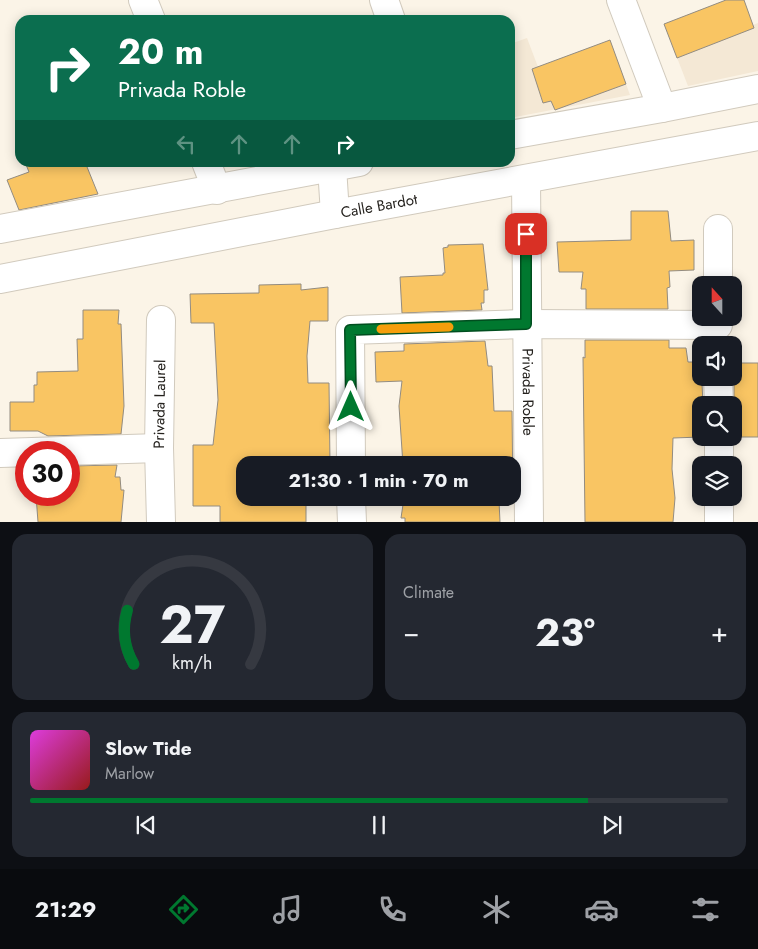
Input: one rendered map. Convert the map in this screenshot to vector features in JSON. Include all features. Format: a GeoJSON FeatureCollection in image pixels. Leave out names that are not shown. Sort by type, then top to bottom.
{"type":"FeatureCollection","features":[{"type":"Feature","properties":{"kind":"street"},"geometry":{"type":"LineString","coordinates":[[144,0],[149,15]]}},
{"type":"Feature","properties":{"kind":"street"},"geometry":{"type":"LineString","coordinates":[[384,0],[389,15]]}},
{"type":"Feature","properties":{"kind":"street"},"geometry":{"type":"LineString","coordinates":[[621,0],[662,108]]}},
{"type":"Feature","properties":{"kind":"street"},"geometry":{"type":"LineString","coordinates":[[515,134],[758,89]]}},
{"type":"Feature","properties":{"kind":"street","name":"Calle Bardot"},"geometry":{"type":"LineString","coordinates":[[0,279],[335,214],[758,136]]}},
{"type":"Feature","properties":{"kind":"street"},"geometry":{"type":"LineString","coordinates":[[208,167],[216,190]]}},
{"type":"Feature","properties":{"kind":"street"},"geometry":{"type":"LineString","coordinates":[[0,229],[336,167]]}},
{"type":"Feature","properties":{"kind":"street"},"geometry":{"type":"LineString","coordinates":[[332,168],[335,214]]}},
{"type":"Feature","properties":{"kind":"street","name":"Privada Roble"},"geometry":{"type":"LineString","coordinates":[[526,180],[528,522]]}},
{"type":"Feature","properties":{"kind":"street"},"geometry":{"type":"LineString","coordinates":[[718,229],[718,276]]}},
{"type":"Feature","properties":{"kind":"street","name":"Privada Laurel"},"geometry":{"type":"LineString","coordinates":[[0,453],[159,448],[161,320]]}},
{"type":"Feature","properties":{"kind":"street"},"geometry":{"type":"LineString","coordinates":[[351,456],[350,330],[526,324],[718,329]]}},
{"type":"Feature","properties":{"kind":"street"},"geometry":{"type":"LineString","coordinates":[[159,448],[160,522]]}},
{"type":"Feature","properties":{"kind":"street"},"geometry":{"type":"LineString","coordinates":[[351,506],[352,522]]}},
{"type":"Feature","properties":{"kind":"street"},"geometry":{"type":"LineString","coordinates":[[719,506],[719,522]]}},
{"type":"Feature","properties":{"kind":"shaded area"},"geometry":{"type":"Polygon","coordinates":[[[726,0],[744,0],[753,25],[758,23],[758,71],[688,86],[664,24],[726,0]]]}},
{"type":"Feature","properties":{"kind":"shaded area"},"geometry":{"type":"Polygon","coordinates":[[[527,38],[538,67],[610,40],[630,95],[515,117],[515,42],[527,38]]]}},
{"type":"Feature","properties":{"kind":"building"},"geometry":{"type":"Polygon","coordinates":[[[726,0],[744,0],[754,28],[677,58],[664,24],[726,0]]]}},
{"type":"Feature","properties":{"kind":"building"},"geometry":{"type":"Polygon","coordinates":[[[610,40],[626,84],[555,110],[551,101],[543,103],[532,69],[610,40]]]}},
{"type":"Feature","properties":{"kind":"building"},"geometry":{"type":"Polygon","coordinates":[[[27,167],[87,167],[98,194],[19,210],[7,180],[29,172],[27,167]]]}},
{"type":"Feature","properties":{"kind":"building"},"geometry":{"type":"Polygon","coordinates":[[[631,211],[668,211],[671,241],[694,240],[694,270],[669,271],[670,287],[667,288],[668,309],[586,309],[586,289],[581,289],[583,272],[559,272],[557,242],[631,240],[631,211]]]}},
{"type":"Feature","properties":{"kind":"building"},"geometry":{"type":"Polygon","coordinates":[[[483,244],[488,290],[484,290],[484,303],[481,303],[482,310],[402,313],[400,277],[443,275],[445,273],[443,248],[448,247],[448,245],[483,244]]]}},
{"type":"Feature","properties":{"kind":"building"},"geometry":{"type":"Polygon","coordinates":[[[301,284],[301,290],[328,287],[328,321],[310,321],[307,356],[308,383],[329,383],[330,456],[236,456],[236,506],[306,506],[306,522],[220,522],[220,506],[193,506],[193,445],[213,445],[218,400],[214,323],[191,323],[190,294],[259,293],[259,285],[301,284]]]}},
{"type":"Feature","properties":{"kind":"building"},"geometry":{"type":"Polygon","coordinates":[[[83,310],[119,310],[118,324],[121,324],[124,406],[121,434],[48,436],[38,431],[10,431],[10,402],[34,402],[34,385],[37,385],[37,372],[78,371],[77,339],[83,339],[83,310]]]}},
{"type":"Feature","properties":{"kind":"building"},"geometry":{"type":"Polygon","coordinates":[[[585,340],[669,340],[669,348],[686,348],[688,362],[692,362],[692,386],[702,386],[703,396],[692,396],[692,437],[673,438],[672,469],[675,498],[673,522],[585,522],[583,357],[585,358],[585,340]]]}},
{"type":"Feature","properties":{"kind":"building"},"geometry":{"type":"Polygon","coordinates":[[[485,341],[488,366],[492,366],[494,411],[512,411],[512,456],[402,456],[399,406],[402,381],[376,382],[375,352],[404,351],[404,344],[485,341]]]}},
{"type":"Feature","properties":{"kind":"building"},"geometry":{"type":"Polygon","coordinates":[[[742,363],[758,363],[758,437],[742,437],[742,396],[734,396],[734,386],[742,386],[742,363]]]}},
{"type":"Feature","properties":{"kind":"building"},"geometry":{"type":"Polygon","coordinates":[[[117,465],[115,477],[120,477],[121,490],[124,490],[121,522],[38,522],[37,506],[80,506],[80,466],[117,465]]]}},
{"type":"Feature","properties":{"kind":"building"},"geometry":{"type":"Polygon","coordinates":[[[403,506],[499,506],[500,522],[405,522],[405,518],[401,518],[403,506]]]}},
{"type":"Feature","properties":{"kind":"slow traffic"},"geometry":{"type":"LineString","coordinates":[[381,329],[449,327]]}},
{"type":"Feature","properties":{"kind":"route"},"geometry":{"type":"LineString","coordinates":[[351,407],[350,330],[526,324],[526,234]]}}]}
